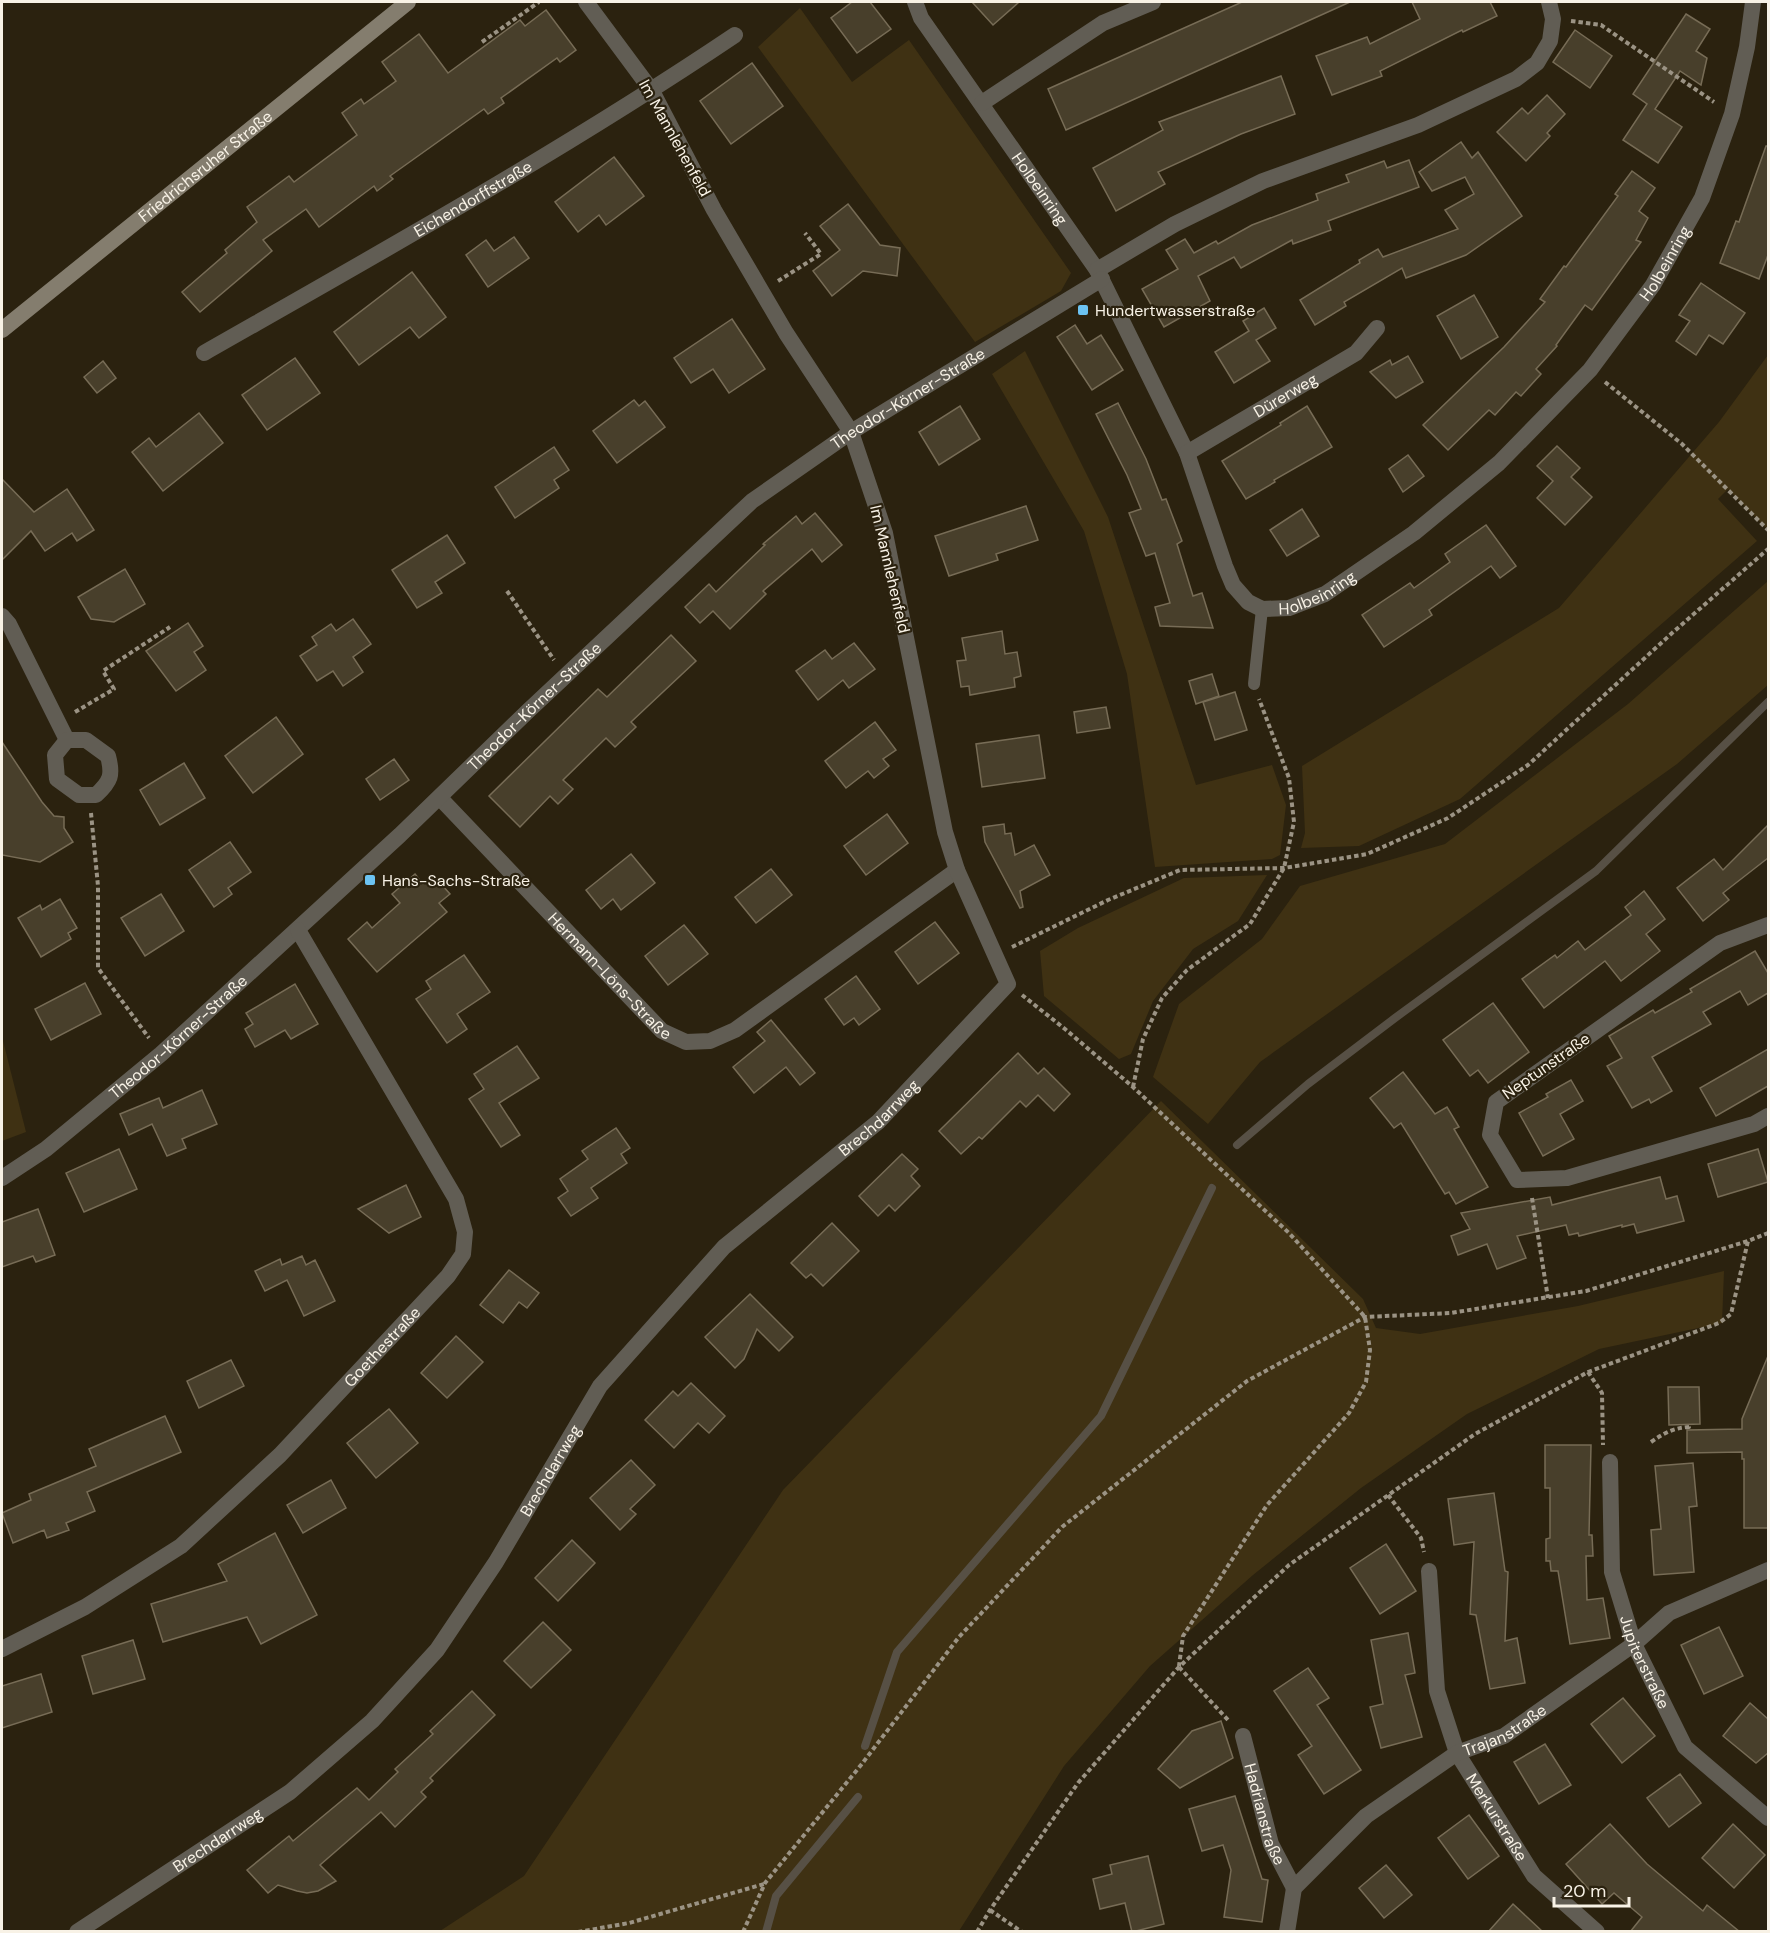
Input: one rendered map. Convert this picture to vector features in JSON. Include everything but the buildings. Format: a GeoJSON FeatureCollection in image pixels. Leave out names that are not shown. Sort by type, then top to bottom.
{"type":"FeatureCollection","features":[{"type":"Feature","properties":{"kind":"main road","name":"Friedrichsruher Straße"},"geometry":{"type":"LineString","coordinates":[[2,330],[408,2]]}},
{"type":"Feature","properties":{"kind":"street","name":"Im Mannlehenfeld"},"geometry":{"type":"LineString","coordinates":[[586,2],[652,91],[714,210],[786,333],[851,432],[885,533],[945,832],[957,870],[1008,984]]}},
{"type":"Feature","properties":{"kind":"street","name":"Holbeinring"},"geometry":{"type":"LineString","coordinates":[[915,2],[921,18],[1099,275],[1187,453],[1233,585],[1248,602],[1262,609],[1288,608],[1325,594],[1414,533],[1498,463],[1590,370],[1653,285],[1702,198],[1732,114],[1747,47],[1754,2]]}},
{"type":"Feature","properties":{"kind":"street"},"geometry":{"type":"LineString","coordinates":[[981,103],[1103,23],[1153,2]]}},
{"type":"Feature","properties":{"kind":"street"},"geometry":{"type":"LineString","coordinates":[[1099,275],[1175,224],[1263,181],[1418,125],[1516,79],[1537,63],[1550,41],[1553,19],[1549,2]]}},
{"type":"Feature","properties":{"kind":"street","name":"Eichendorffstraße"},"geometry":{"type":"LineString","coordinates":[[204,353],[394,244],[652,91],[735,34]]}},
{"type":"Feature","properties":{"kind":"street","name":"Theodor-Körner-Straße"},"geometry":{"type":"LineString","coordinates":[[2,1178],[45,1149],[161,1054],[440,798],[564,676],[752,501],[851,432],[1099,275]]}},
{"type":"Feature","properties":{"kind":"street","name":"Dürerweg"},"geometry":{"type":"LineString","coordinates":[[1187,453],[1356,353],[1377,328]]}},
{"type":"Feature","properties":{"kind":"street"},"geometry":{"type":"LineString","coordinates":[[2,616],[9,624],[67,740]]}},
{"type":"Feature","properties":{"kind":"street"},"geometry":{"type":"LineString","coordinates":[[67,740],[86,740],[108,756],[112,771],[106,785],[96,795],[79,795],[57,779],[55,755],[67,740]]}},
{"type":"Feature","properties":{"kind":"street","name":"Hermann-Löns-Straße"},"geometry":{"type":"LineString","coordinates":[[440,798],[662,1031],[686,1042],[710,1041],[735,1030],[957,870]]}},
{"type":"Feature","properties":{"kind":"street","name":"Neptunstraße"},"geometry":{"type":"LineString","coordinates":[[1529,1179],[1517,1180],[1490,1135],[1496,1102],[1720,943],[1768,925]]}},
{"type":"Feature","properties":{"kind":"street","name":"Goethestraße"},"geometry":{"type":"LineString","coordinates":[[2,1649],[85,1607],[181,1546],[280,1455],[448,1276],[463,1254],[465,1232],[456,1199],[298,930]]}},
{"type":"Feature","properties":{"kind":"street","name":"Brechdarrweg"},"geometry":{"type":"LineString","coordinates":[[77,1932],[290,1792],[372,1721],[437,1650],[496,1562],[600,1386],[724,1247],[878,1122],[1008,984]]}},
{"type":"Feature","properties":{"kind":"street"},"geometry":{"type":"LineString","coordinates":[[1529,1179],[1567,1178],[1754,1124],[1768,1116]]}},
{"type":"Feature","properties":{"kind":"street","name":"Jupiterstraße"},"geometry":{"type":"LineString","coordinates":[[1610,1462],[1612,1572],[1634,1644],[1685,1747],[1768,1818]]}},
{"type":"Feature","properties":{"kind":"street","name":"Trajanstraße"},"geometry":{"type":"LineString","coordinates":[[1294,1888],[1366,1816],[1457,1753],[1504,1737],[1634,1644],[1670,1613],[1768,1570]]}},
{"type":"Feature","properties":{"kind":"street","name":"Merkurstraße"},"geometry":{"type":"LineString","coordinates":[[1429,1571],[1437,1691],[1457,1753],[1534,1876],[1597,1932]]}},
{"type":"Feature","properties":{"kind":"street","name":"Hadrianstraße"},"geometry":{"type":"LineString","coordinates":[[1243,1737],[1271,1844],[1294,1888]]}},
{"type":"Feature","properties":{"kind":"street"},"geometry":{"type":"LineString","coordinates":[[1287,1932],[1294,1888]]}},
{"type":"Feature","properties":{"kind":"lane"},"geometry":{"type":"LineString","coordinates":[[1254,684],[1262,609]]}},
{"type":"Feature","properties":{"kind":"path"},"geometry":{"type":"LineString","coordinates":[[482,42],[539,2]]}},
{"type":"Feature","properties":{"kind":"path"},"geometry":{"type":"LineString","coordinates":[[1553,19],[1601,25],[1732,114]]}},
{"type":"Feature","properties":{"kind":"path"},"geometry":{"type":"LineString","coordinates":[[762,291],[821,254],[805,233]]}},
{"type":"Feature","properties":{"kind":"path"},"geometry":{"type":"LineString","coordinates":[[1590,370],[1682,444],[1768,530]]}},
{"type":"Feature","properties":{"kind":"path"},"geometry":{"type":"LineString","coordinates":[[995,955],[1108,900],[1180,870],[1284,868],[1367,854],[1448,818],[1528,765],[1768,549]]}},
{"type":"Feature","properties":{"kind":"path"},"geometry":{"type":"LineString","coordinates":[[507,591],[564,676]]}},
{"type":"Feature","properties":{"kind":"path"},"geometry":{"type":"LineString","coordinates":[[59,721],[114,689],[103,671],[170,627]]}},
{"type":"Feature","properties":{"kind":"path"},"geometry":{"type":"LineString","coordinates":[[1133,1088],[1143,1039],[1162,998],[1186,970],[1250,924],[1284,868],[1294,822],[1289,778],[1254,684]]}},
{"type":"Feature","properties":{"kind":"path"},"geometry":{"type":"LineString","coordinates":[[89,795],[98,886],[98,968],[161,1054]]}},
{"type":"Feature","properties":{"kind":"path"},"geometry":{"type":"LineString","coordinates":[[1008,984],[1065,1029],[1133,1088],[1289,1233],[1365,1317],[1370,1350],[1366,1382],[1349,1413],[1267,1505],[1183,1636],[1179,1667],[1243,1737]]}},
{"type":"Feature","properties":{"kind":"path"},"geometry":{"type":"LineString","coordinates":[[1529,1179],[1548,1298]]}},
{"type":"Feature","properties":{"kind":"path"},"geometry":{"type":"LineString","coordinates":[[743,1932],[765,1883],[861,1765],[959,1637],[1062,1527],[1247,1382],[1365,1317],[1451,1313],[1586,1292],[1768,1233]]}},
{"type":"Feature","properties":{"kind":"path"},"geometry":{"type":"LineString","coordinates":[[977,1932],[1078,1783],[1179,1667],[1289,1565],[1475,1434],[1588,1372],[1719,1323],[1731,1314],[1748,1241]]}},
{"type":"Feature","properties":{"kind":"path"},"geometry":{"type":"LineString","coordinates":[[1588,1372],[1601,1389],[1604,1457],[1610,1462]]}},
{"type":"Feature","properties":{"kind":"path"},"geometry":{"type":"LineString","coordinates":[[1651,1442],[1664,1432],[1689,1427],[1689,1424]]}},
{"type":"Feature","properties":{"kind":"path"},"geometry":{"type":"LineString","coordinates":[[1388,1496],[1421,1538],[1429,1571]]}},
{"type":"Feature","properties":{"kind":"path"},"geometry":{"type":"LineString","coordinates":[[578,1932],[629,1923],[765,1883]]}},
{"type":"Feature","properties":{"kind":"path"},"geometry":{"type":"LineString","coordinates":[[990,1910],[1023,1932]]}},
{"type":"Feature","properties":{"kind":"shaded area"},"geometry":{"type":"Polygon","coordinates":[[[800,8],[852,82],[909,40],[1071,273],[1061,291],[975,342],[758,47],[800,8]]]}},
{"type":"Feature","properties":{"kind":"shaded area"},"geometry":{"type":"Polygon","coordinates":[[[1025,351],[1108,517],[1196,785],[1272,765],[1286,805],[1280,855],[1272,859],[1155,867],[1127,674],[1084,531],[992,374],[1025,351]]]}},
{"type":"Feature","properties":{"kind":"shaded area"},"geometry":{"type":"Polygon","coordinates":[[[1768,355],[1768,530],[1728,489],[1718,499],[1757,541],[1460,799],[1359,846],[1301,848],[1305,833],[1302,766],[1559,608],[1719,422],[1768,355]]]}},
{"type":"Feature","properties":{"kind":"shaded area"},"geometry":{"type":"Polygon","coordinates":[[[1768,581],[1768,685],[1677,764],[1260,1062],[1208,1124],[1153,1077],[1179,1004],[1262,939],[1300,886],[1445,844],[1628,704],[1768,581]]]}},
{"type":"Feature","properties":{"kind":"shaded area"},"geometry":{"type":"Polygon","coordinates":[[[1267,875],[1238,921],[1193,949],[1153,1001],[1131,1054],[1119,1059],[1044,996],[1040,951],[1078,928],[1184,878],[1267,875]]]}},
{"type":"Feature","properties":{"kind":"shaded area"},"geometry":{"type":"Polygon","coordinates":[[[2,1037],[26,1132],[2,1141],[2,1037]]]}},
{"type":"Feature","properties":{"kind":"shaded area"},"geometry":{"type":"Polygon","coordinates":[[[1161,1101],[1363,1299],[1376,1328],[1420,1334],[1578,1306],[1724,1271],[1722,1323],[1599,1349],[1467,1414],[1361,1488],[1253,1575],[1150,1666],[1064,1766],[959,1931],[440,1931],[524,1876],[783,1490],[1161,1101]]]}},
{"type":"Feature","properties":{"kind":"waterway"},"geometry":{"type":"LineString","coordinates":[[1237,1145],[1308,1084],[1596,871],[1768,702]]}},
{"type":"Feature","properties":{"kind":"waterway"},"geometry":{"type":"LineString","coordinates":[[865,1746],[897,1652],[1101,1416],[1212,1188]]}},
{"type":"Feature","properties":{"kind":"waterway"},"geometry":{"type":"LineString","coordinates":[[766,1932],[776,1896],[858,1797]]}},
{"type":"Feature","properties":{"kind":"place","name":"Hundertwasserstraße"},"geometry":{"type":"Point","coordinates":[1083,310]}},
{"type":"Feature","properties":{"kind":"place","name":"Hans-Sachs-Straße"},"geometry":{"type":"Point","coordinates":[370,880]}}]}
